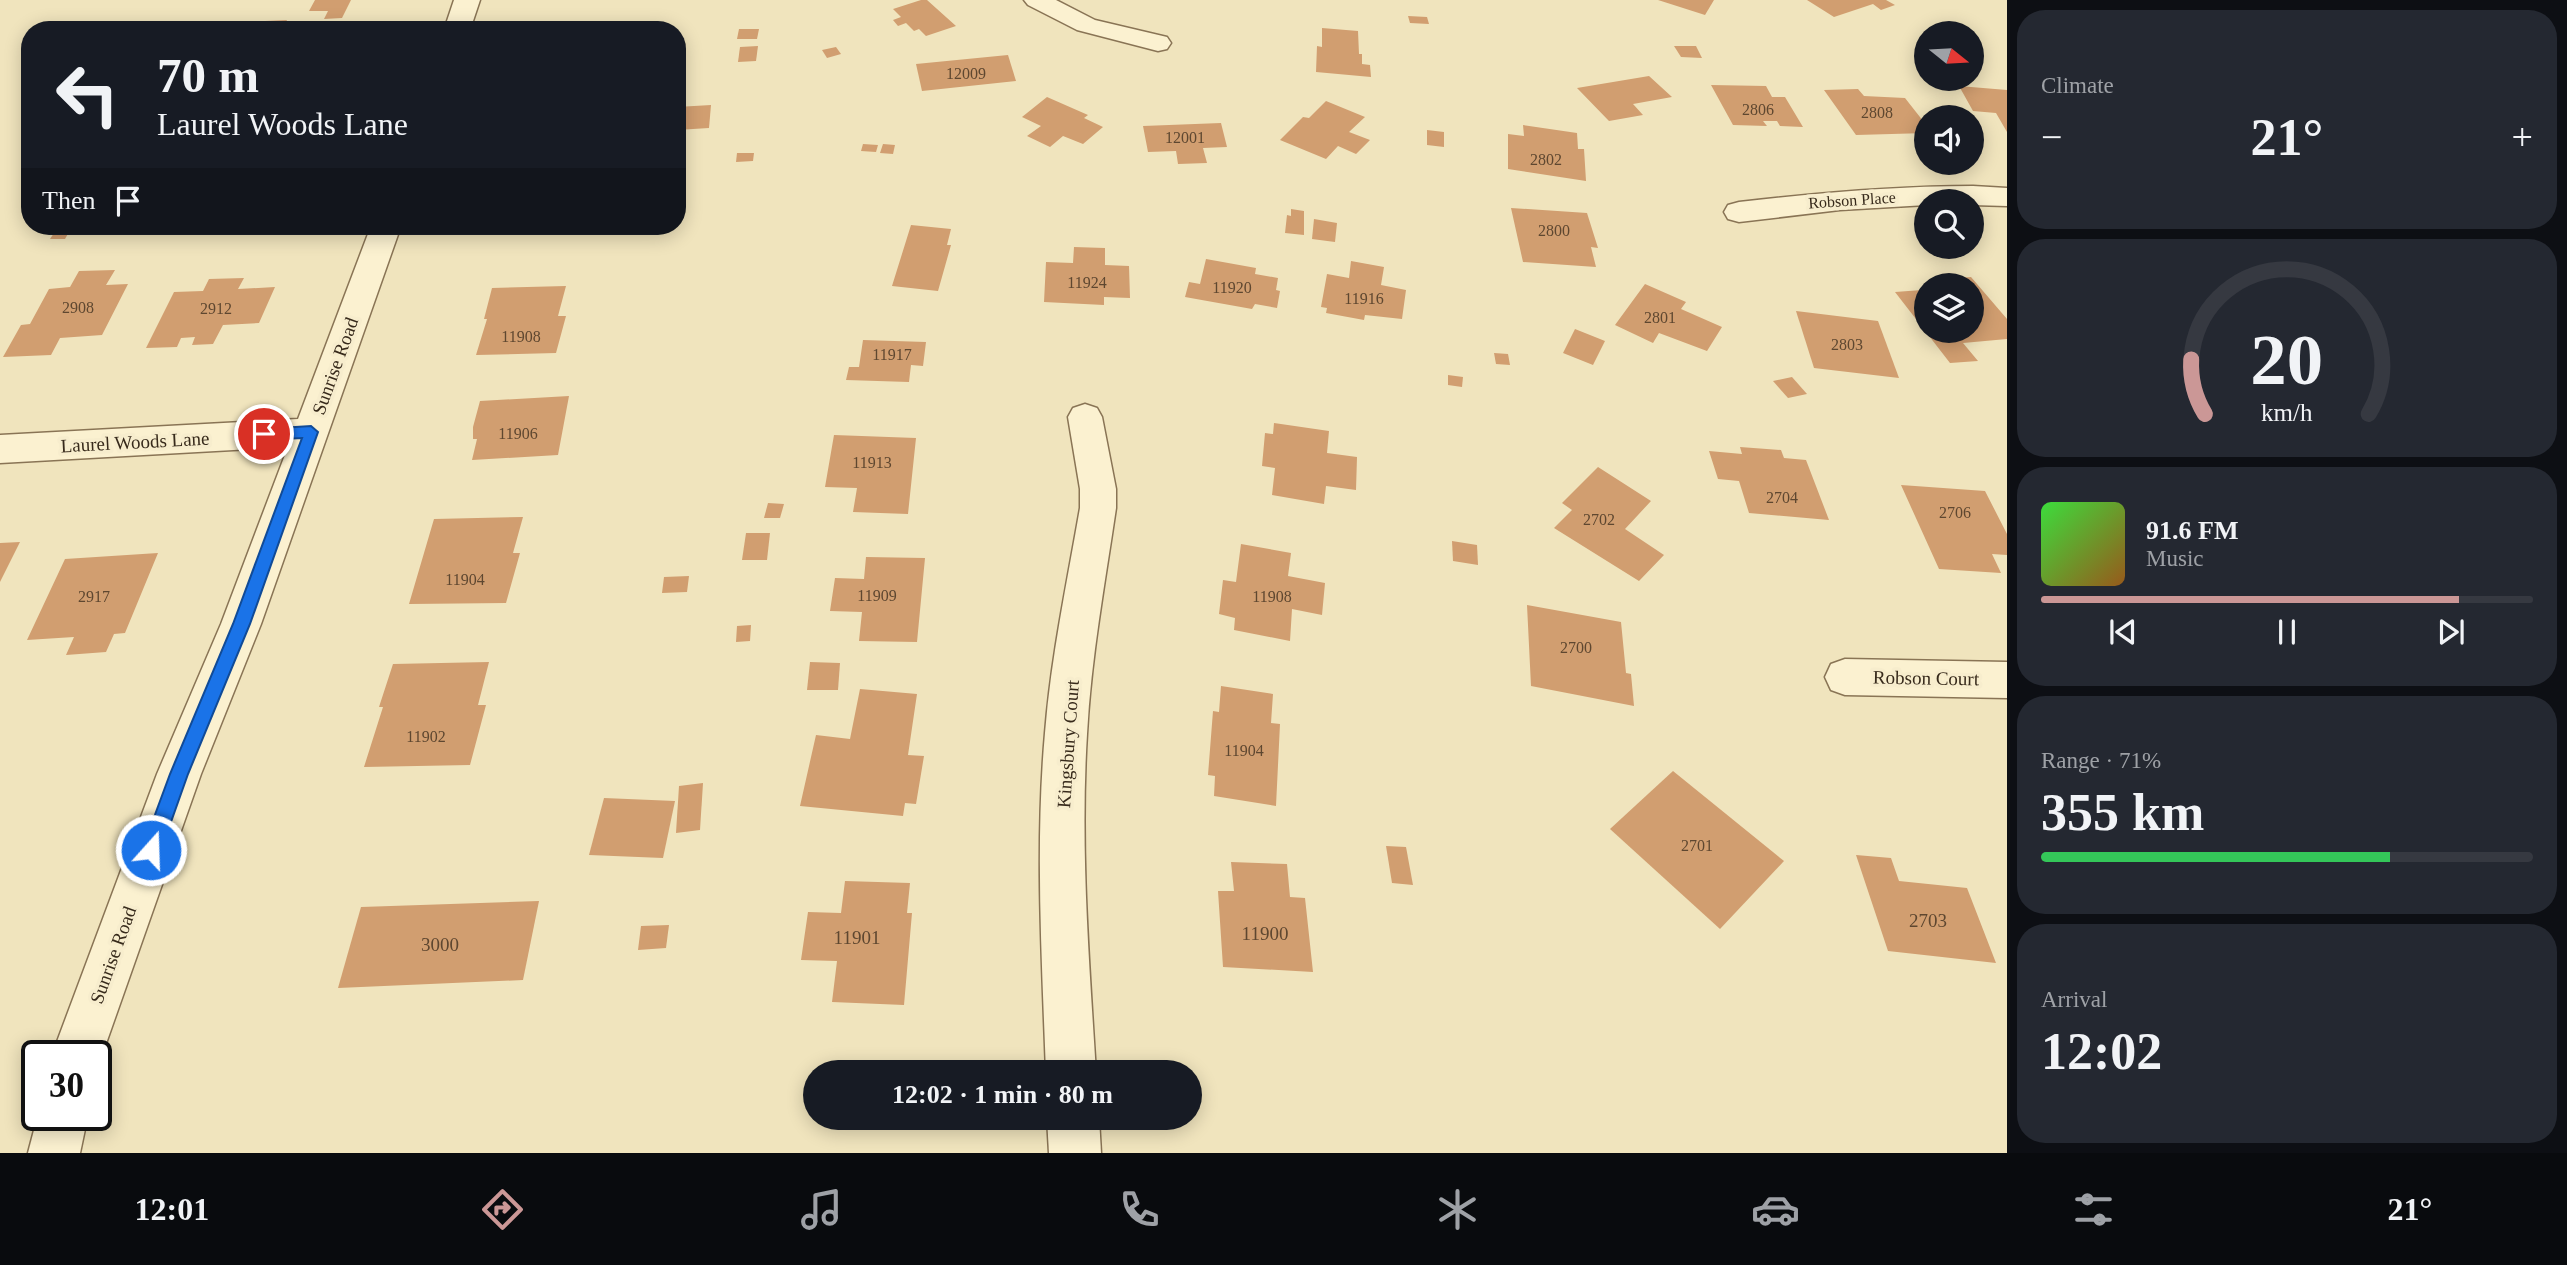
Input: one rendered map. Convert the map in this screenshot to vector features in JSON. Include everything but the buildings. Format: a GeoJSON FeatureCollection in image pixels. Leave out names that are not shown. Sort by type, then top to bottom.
{"type":"FeatureCollection","features":[{"type":"Feature","properties":{"kind":"street"},"geometry":{"type":"LineString","coordinates":[[460,21],[467,0]]}},
{"type":"Feature","properties":{"kind":"street"},"geometry":{"type":"LineString","coordinates":[[1037,0],[1086,25],[1158,43]]}},
{"type":"Feature","properties":{"kind":"street","name":"Robson Place"},"geometry":{"type":"LineString","coordinates":[[1739,212],[1867,197],[1954,194],[2007,197]]}},
{"type":"Feature","properties":{"kind":"street","name":"Sunrise Road"},"geometry":{"type":"LineString","coordinates":[[82,1040],[179,774],[242,624],[383,235]]}},
{"type":"Feature","properties":{"kind":"street","name":"Kingsbury Court"},"geometry":{"type":"LineString","coordinates":[[1070,1060],[1062,888],[1063,789],[1070,686],[1098,508],[1098,489],[1085,417]]}},
{"type":"Feature","properties":{"kind":"street","name":"Laurel Woods Lane"},"geometry":{"type":"LineString","coordinates":[[0,449],[311,432]]}},
{"type":"Feature","properties":{"kind":"street","name":"Robson Court"},"geometry":{"type":"LineString","coordinates":[[1845,677],[2007,680]]}},
{"type":"Feature","properties":{"kind":"street"},"geometry":{"type":"LineString","coordinates":[[1074,1130],[1075,1153]]}},
{"type":"Feature","properties":{"kind":"street"},"geometry":{"type":"LineString","coordinates":[[54,1153],[59,1131]]}},
{"type":"Feature","properties":{"kind":"route"},"geometry":{"type":"LineString","coordinates":[[151,850],[179,774],[242,624],[311,432],[264,434]]}}]}
